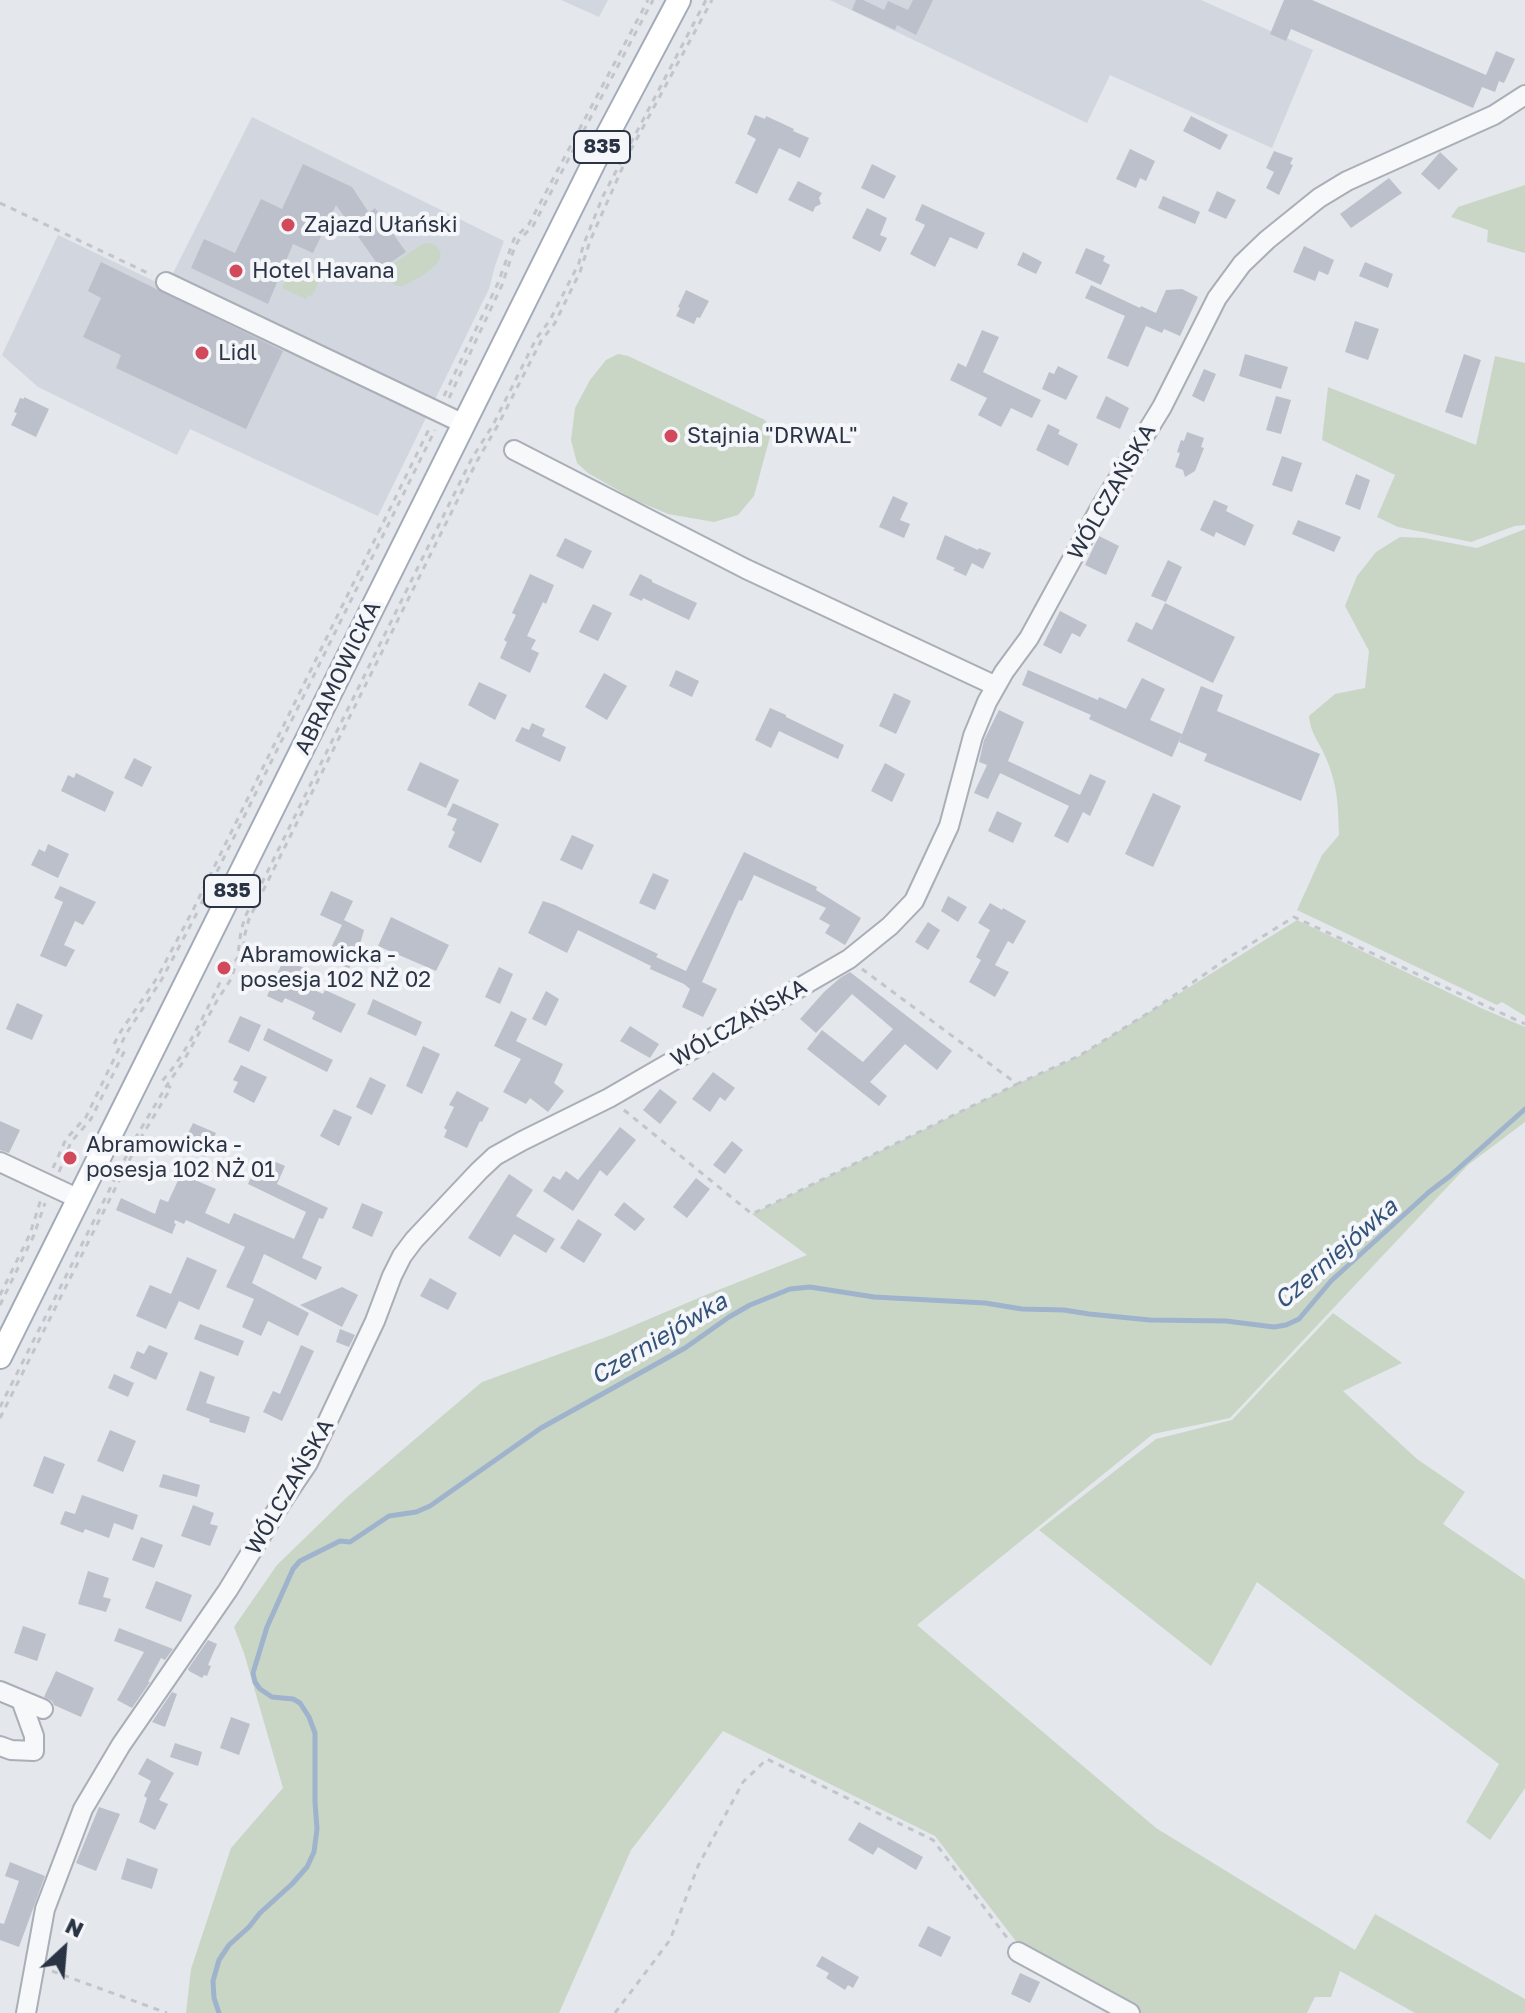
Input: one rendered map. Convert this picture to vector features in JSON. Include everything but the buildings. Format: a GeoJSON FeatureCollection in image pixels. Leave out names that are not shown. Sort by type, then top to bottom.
{"type":"FeatureCollection","features":[{"type":"Feature","properties":{"kind":"main road","name":"ABRAMOWICKA"},"geometry":{"type":"LineString","coordinates":[[0,1357],[607,136],[679,0]]}},
{"type":"Feature","properties":{"kind":"street","name":"WÓLCZAŃSKA"},"geometry":{"type":"LineString","coordinates":[[26,2013],[45,1909],[83,1809],[121,1745],[228,1590],[308,1463],[402,1256],[429,1223],[495,1156],[609,1098],[849,959],[890,926],[914,901],[949,826],[973,736],[987,702],[1029,638],[1099,510],[1162,407],[1217,298],[1242,264],[1319,198],[1347,181],[1494,115],[1525,95]]}},
{"type":"Feature","properties":{"kind":"street"},"geometry":{"type":"LineString","coordinates":[[166,282],[464,424]]}},
{"type":"Feature","properties":{"kind":"street"},"geometry":{"type":"LineString","coordinates":[[514,450],[746,569],[996,686]]}},
{"type":"Feature","properties":{"kind":"street"},"geometry":{"type":"LineString","coordinates":[[0,1162],[79,1199]]}},
{"type":"Feature","properties":{"kind":"street"},"geometry":{"type":"LineString","coordinates":[[0,1691],[43,1709]]}},
{"type":"Feature","properties":{"kind":"street"},"geometry":{"type":"LineString","coordinates":[[0,1746],[34,1751],[34,1736],[21,1700]]}},
{"type":"Feature","properties":{"kind":"street"},"geometry":{"type":"LineString","coordinates":[[1018,1952],[1130,2013]]}},
{"type":"Feature","properties":{"kind":"path"},"geometry":{"type":"LineString","coordinates":[[114,1044],[157,978],[193,910],[439,412],[498,283],[514,239],[529,224],[650,0]]}},
{"type":"Feature","properties":{"kind":"path"},"geometry":{"type":"LineString","coordinates":[[0,1407],[136,1137],[231,979],[241,931],[250,906],[472,458],[493,425],[579,263],[603,196],[706,0]]}},
{"type":"Feature","properties":{"kind":"path"},"geometry":{"type":"LineString","coordinates":[[0,1418],[140,1139],[171,1088],[162,1081],[171,1072],[232,958],[242,963],[249,919],[477,461],[541,341],[555,323],[580,272],[590,241],[633,145],[712,0]]}},
{"type":"Feature","properties":{"kind":"path"},"geometry":{"type":"LineString","coordinates":[[0,203],[166,282]]}},
{"type":"Feature","properties":{"kind":"path"},"geometry":{"type":"LineString","coordinates":[[0,1305],[34,1235],[58,1153],[86,1117],[126,1034],[162,979],[197,913],[426,449],[439,412]]}},
{"type":"Feature","properties":{"kind":"path"},"geometry":{"type":"LineString","coordinates":[[609,1098],[752,1214],[1079,1056],[1294,917],[1525,1024]]}},
{"type":"Feature","properties":{"kind":"path"},"geometry":{"type":"LineString","coordinates":[[849,959],[1017,1084]]}},
{"type":"Feature","properties":{"kind":"path"},"geometry":{"type":"LineString","coordinates":[[615,2013],[670,1940],[698,1866],[743,1782],[767,1759],[933,1840],[1018,1952]]}},
{"type":"Feature","properties":{"kind":"path"},"geometry":{"type":"LineString","coordinates":[[34,1964],[167,2013]]}},
{"type":"Feature","properties":{"kind":"shaded area"},"geometry":{"type":"Polygon","coordinates":[[[561,0],[608,0],[599,17],[561,0]]]}},
{"type":"Feature","properties":{"kind":"shaded area"},"geometry":{"type":"Polygon","coordinates":[[[830,0],[1201,0],[1313,50],[1272,148],[1110,75],[1087,123],[830,0]]]}},
{"type":"Feature","properties":{"kind":"shaded area"},"geometry":{"type":"Polygon","coordinates":[[[252,117],[504,241],[489,289],[378,516],[190,429],[177,455],[38,387],[2,355],[58,235],[344,372],[171,277],[252,117]]]}},
{"type":"Feature","properties":{"kind":"green space"},"geometry":{"type":"Polygon","coordinates":[[[1525,185],[1525,253],[1487,242],[1488,230],[1451,217],[1458,207],[1525,185]]]}},
{"type":"Feature","properties":{"kind":"green space"},"geometry":{"type":"Polygon","coordinates":[[[427,243],[439,249],[439,261],[422,276],[403,286],[393,284],[387,274],[390,266],[427,243]]]}},
{"type":"Feature","properties":{"kind":"green space"},"geometry":{"type":"Polygon","coordinates":[[[295,268],[320,279],[312,296],[308,295],[306,299],[282,288],[290,270],[295,268]]]}},
{"type":"Feature","properties":{"kind":"green space","name":"Stajnia \"DRWAL\""},"geometry":{"type":"Polygon","coordinates":[[[618,354],[765,420],[771,433],[754,496],[738,515],[714,522],[668,514],[635,500],[588,473],[577,463],[571,440],[575,408],[590,380],[606,360],[618,354]]]}},
{"type":"Feature","properties":{"kind":"green space"},"geometry":{"type":"Polygon","coordinates":[[[1495,356],[1525,363],[1525,525],[1471,542],[1398,527],[1377,517],[1395,475],[1322,440],[1328,387],[1476,445],[1495,356]]]}},
{"type":"Feature","properties":{"kind":"green space"},"geometry":{"type":"Polygon","coordinates":[[[1525,529],[1525,1016],[1502,1002],[1497,1005],[1297,910],[1322,855],[1339,835],[1333,778],[1313,733],[1309,716],[1335,694],[1365,688],[1369,651],[1345,606],[1357,576],[1376,552],[1400,537],[1424,538],[1477,548],[1525,529]]]}},
{"type":"Feature","properties":{"kind":"green space"},"geometry":{"type":"Polygon","coordinates":[[[1297,920],[1525,1027],[1525,1122],[1468,1165],[1230,1418],[1153,1434],[917,1625],[1156,1828],[1355,1950],[1375,1914],[1525,1999],[1525,2013],[1415,2013],[1340,1971],[1331,1997],[1315,1997],[1307,2013],[1140,2013],[1022,1949],[935,1836],[723,1731],[631,1850],[559,2013],[186,2013],[191,1969],[231,1848],[283,1788],[234,1627],[277,1565],[346,1498],[482,1382],[609,1336],[807,1255],[752,1214],[1079,1056],[1297,920]]]}},
{"type":"Feature","properties":{"kind":"green space"},"geometry":{"type":"Polygon","coordinates":[[[1333,1313],[1402,1363],[1343,1391],[1417,1459],[1465,1492],[1443,1524],[1525,1580],[1525,1788],[1490,1840],[1466,1822],[1499,1764],[1257,1582],[1211,1666],[1039,1530],[1156,1439],[1232,1420],[1333,1313]]]}},
{"type":"Feature","properties":{"kind":"waterway","name":"Czerniejówka"},"geometry":{"type":"LineString","coordinates":[[219,2013],[213,1981],[219,1960],[229,1945],[307,1867],[314,1852],[317,1829],[315,1733],[300,1703],[293,1699],[272,1697],[260,1689],[253,1673],[267,1627],[293,1569],[300,1561],[340,1541],[350,1542],[389,1516],[416,1512],[430,1506],[541,1428],[685,1348],[750,1305],[790,1289],[810,1287],[874,1297],[985,1303],[1150,1320],[1226,1321],[1274,1327],[1286,1325],[1299,1319],[1331,1281],[1525,1109]]}},
{"type":"Feature","properties":{"kind":"place","name":"Zajazd Ułański"},"geometry":{"type":"Point","coordinates":[288,225]}},
{"type":"Feature","properties":{"kind":"place","name":"Hotel Havana"},"geometry":{"type":"Point","coordinates":[236,271]}},
{"type":"Feature","properties":{"kind":"place","name":"Lidl"},"geometry":{"type":"Point","coordinates":[202,353]}},
{"type":"Feature","properties":{"kind":"place","name":"Stajnia \"DRWAL\""},"geometry":{"type":"Point","coordinates":[671,436]}},
{"type":"Feature","properties":{"kind":"place","name":"Abramowicka - posesja 102 NŻ 02"},"geometry":{"type":"Point","coordinates":[224,968]}},
{"type":"Feature","properties":{"kind":"place","name":"Abramowicka - posesja 102 NŻ 01"},"geometry":{"type":"Point","coordinates":[70,1158]}}]}
